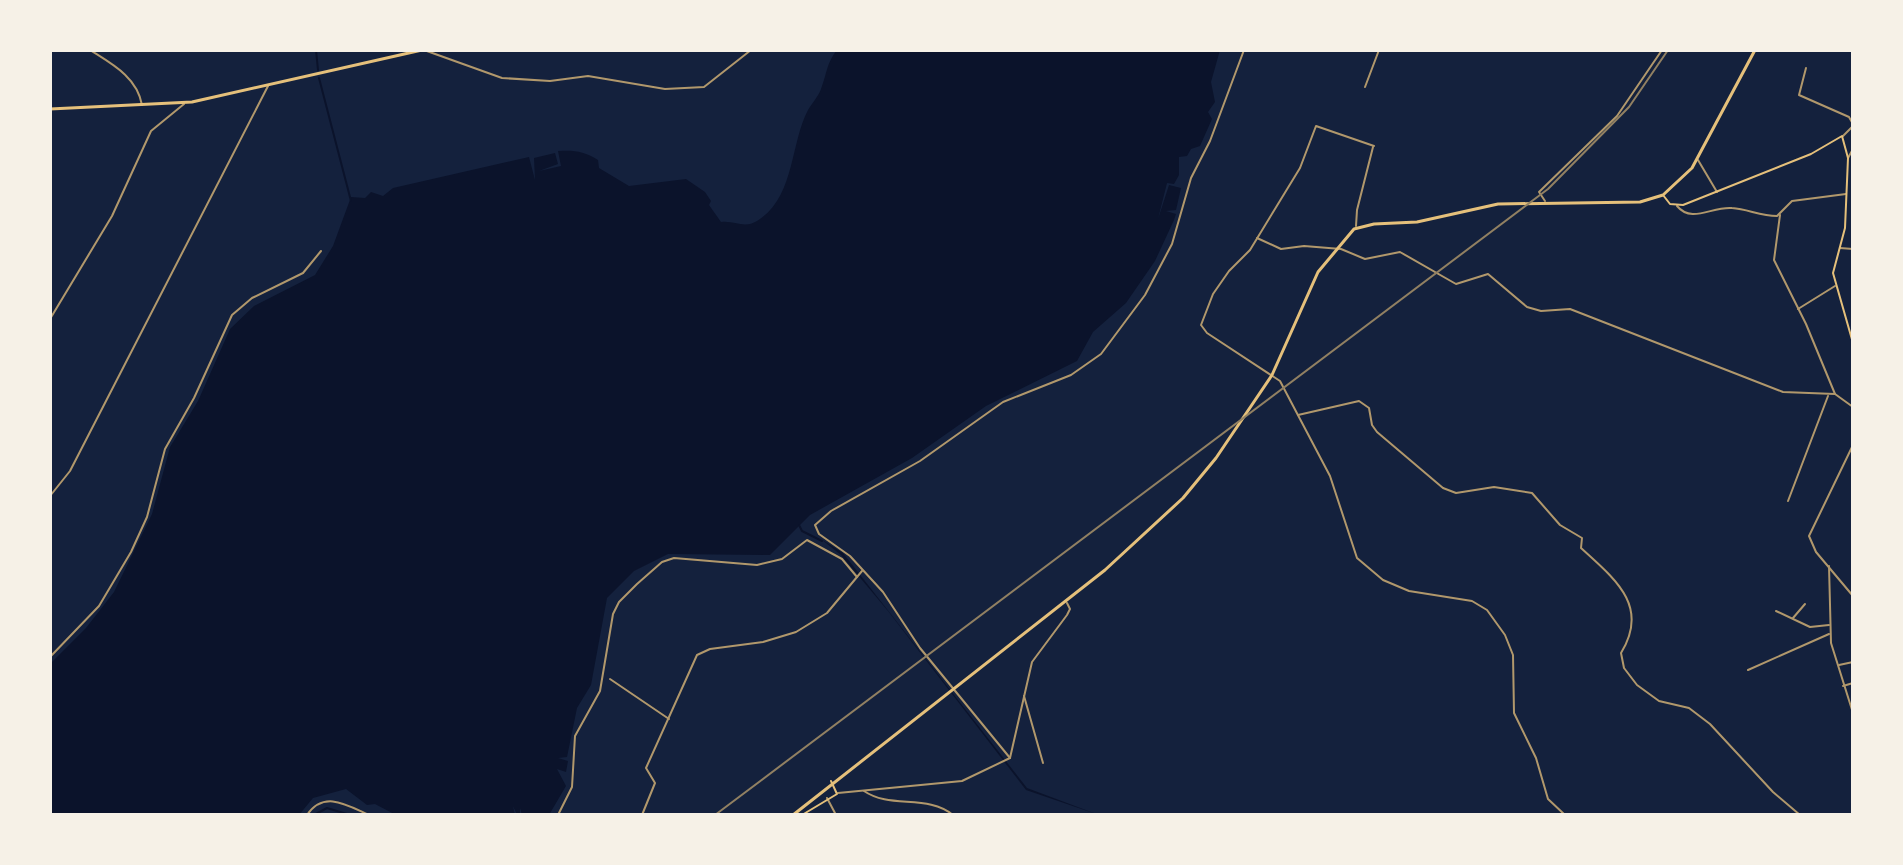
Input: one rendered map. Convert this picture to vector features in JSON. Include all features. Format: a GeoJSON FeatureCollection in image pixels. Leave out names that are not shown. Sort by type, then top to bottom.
{"type":"FeatureCollection","features":[{"type":"Feature","properties":{"kind":"main road"},"geometry":{"type":"LineString","coordinates":[[50,109],[185,103],[423,50]]}},
{"type":"Feature","properties":{"kind":"main road"},"geometry":{"type":"LineString","coordinates":[[793,815],[831,781],[1125,554],[1183,498],[1225,446],[1272,375],[1316,277],[1357,228],[1417,222],[1498,204],[1640,202],[1663,195],[1677,186],[1697,160],[1755,50]]}},
{"type":"Feature","properties":{"kind":"main road"},"geometry":{"type":"LineString","coordinates":[[1663,195],[1677,206],[1811,154],[1842,136],[1848,158],[1847,194],[1840,248],[1833,273],[1853,343]]}},
{"type":"Feature","properties":{"kind":"main road"},"geometry":{"type":"LineString","coordinates":[[802,815],[837,794],[831,781]]}},
{"type":"Feature","properties":{"kind":"street"},"geometry":{"type":"LineString","coordinates":[[90,50],[127,76],[140,95],[142,106]]}},
{"type":"Feature","properties":{"kind":"street"},"geometry":{"type":"LineString","coordinates":[[423,50],[502,78],[550,81],[588,76],[665,89],[696,89],[714,83],[751,50]]}},
{"type":"Feature","properties":{"kind":"street"},"geometry":{"type":"LineString","coordinates":[[1009,759],[863,570],[841,548],[819,534],[815,525],[831,511],[920,461],[1003,402],[1071,375],[1101,354],[1145,295],[1172,244],[1191,178],[1210,141],[1244,50]]}},
{"type":"Feature","properties":{"kind":"street"},"geometry":{"type":"LineString","coordinates":[[1365,87],[1379,50]]}},
{"type":"Feature","properties":{"kind":"street"},"geometry":{"type":"LineString","coordinates":[[1545,201],[1539,192],[1617,116],[1662,50]]}},
{"type":"Feature","properties":{"kind":"street"},"geometry":{"type":"LineString","coordinates":[[1806,68],[1799,95],[1849,117],[1853,125],[1842,136]]}},
{"type":"Feature","properties":{"kind":"street"},"geometry":{"type":"LineString","coordinates":[[50,496],[70,471],[268,86]]}},
{"type":"Feature","properties":{"kind":"street"},"geometry":{"type":"LineString","coordinates":[[50,319],[112,216],[151,131],[185,103]]}},
{"type":"Feature","properties":{"kind":"street"},"geometry":{"type":"LineString","coordinates":[[1357,228],[1357,210],[1374,146],[1316,126],[1306,158],[1250,250],[1229,271],[1213,294],[1201,325],[1207,333],[1280,381],[1330,476],[1360,563],[1383,580],[1409,591],[1479,604],[1505,635],[1514,663],[1514,713],[1536,758],[1548,799],[1565,815]]}},
{"type":"Feature","properties":{"kind":"street"},"geometry":{"type":"LineString","coordinates":[[1848,158],[1853,149]]}},
{"type":"Feature","properties":{"kind":"street"},"geometry":{"type":"LineString","coordinates":[[1697,160],[1717,192]]}},
{"type":"Feature","properties":{"kind":"street"},"geometry":{"type":"LineString","coordinates":[[1847,194],[1792,201],[1780,215],[1774,260],[1835,394],[1853,407]]}},
{"type":"Feature","properties":{"kind":"street"},"geometry":{"type":"LineString","coordinates":[[1677,206],[1695,215],[1731,207],[1763,216],[1780,215]]}},
{"type":"Feature","properties":{"kind":"street"},"geometry":{"type":"LineString","coordinates":[[1255,238],[1281,249],[1304,246],[1337,249],[1365,259],[1407,254],[1448,283],[1456,284],[1488,274],[1527,307],[1537,310],[1570,309],[1783,392],[1835,394]]}},
{"type":"Feature","properties":{"kind":"street"},"geometry":{"type":"LineString","coordinates":[[1840,248],[1853,249]]}},
{"type":"Feature","properties":{"kind":"street"},"geometry":{"type":"LineString","coordinates":[[50,657],[99,606],[118,575],[147,517],[165,449],[194,398],[232,315],[252,298],[303,273],[321,251]]}},
{"type":"Feature","properties":{"kind":"street"},"geometry":{"type":"LineString","coordinates":[[1798,309],[1835,286]]}},
{"type":"Feature","properties":{"kind":"street"},"geometry":{"type":"LineString","coordinates":[[1788,501],[1829,395]]}},
{"type":"Feature","properties":{"kind":"street"},"geometry":{"type":"LineString","coordinates":[[1297,415],[1312,415],[1359,401],[1369,408],[1372,425],[1377,432],[1443,488],[1456,493],[1508,488],[1536,496],[1560,525],[1582,538],[1581,548],[1614,578],[1630,604],[1633,634],[1621,653],[1624,668],[1637,685],[1659,701],[1689,708],[1710,724],[1773,792],[1800,815]]}},
{"type":"Feature","properties":{"kind":"street"},"geometry":{"type":"LineString","coordinates":[[1853,445],[1810,531],[1812,545],[1853,596]]}},
{"type":"Feature","properties":{"kind":"street"},"geometry":{"type":"LineString","coordinates":[[558,815],[572,787],[575,736],[600,691],[613,614],[619,602],[662,562],[674,558],[757,565],[782,559],[807,540],[842,559],[857,577]]}},
{"type":"Feature","properties":{"kind":"street"},"geometry":{"type":"LineString","coordinates":[[1829,564],[1830,633],[1836,666],[1853,713]]}},
{"type":"Feature","properties":{"kind":"street"},"geometry":{"type":"LineString","coordinates":[[642,815],[655,783],[646,768],[670,720],[688,669],[697,655],[710,649],[763,642],[796,632],[827,613],[863,570]]}},
{"type":"Feature","properties":{"kind":"street"},"geometry":{"type":"LineString","coordinates":[[837,794],[862,789],[950,783],[1009,759],[1032,662],[1070,609],[1066,601]]}},
{"type":"Feature","properties":{"kind":"street"},"geometry":{"type":"LineString","coordinates":[[1793,618],[1805,604]]}},
{"type":"Feature","properties":{"kind":"street"},"geometry":{"type":"LineString","coordinates":[[1776,611],[1810,627],[1830,625]]}},
{"type":"Feature","properties":{"kind":"street"},"geometry":{"type":"LineString","coordinates":[[1748,670],[1830,633]]}},
{"type":"Feature","properties":{"kind":"street"},"geometry":{"type":"LineString","coordinates":[[1836,666],[1853,662]]}},
{"type":"Feature","properties":{"kind":"street"},"geometry":{"type":"LineString","coordinates":[[610,679],[670,720]]}},
{"type":"Feature","properties":{"kind":"street"},"geometry":{"type":"LineString","coordinates":[[1843,686],[1853,683]]}},
{"type":"Feature","properties":{"kind":"street"},"geometry":{"type":"LineString","coordinates":[[1024,695],[1043,763]]}},
{"type":"Feature","properties":{"kind":"street"},"geometry":{"type":"LineString","coordinates":[[862,789],[884,800],[936,805],[953,815]]}},
{"type":"Feature","properties":{"kind":"street"},"geometry":{"type":"LineString","coordinates":[[827,798],[836,815]]}},
{"type":"Feature","properties":{"kind":"street"},"geometry":{"type":"LineString","coordinates":[[307,815],[316,804],[330,800],[369,815]]}},
{"type":"Feature","properties":{"kind":"water"},"geometry":{"type":"Polygon","coordinates":[[[837,50],[1220,50],[1211,82],[1215,102],[1208,112],[1212,119],[1200,146],[1191,149],[1187,156],[1179,157],[1179,175],[1174,184],[1167,183],[1158,219],[1169,185],[1181,188],[1176,210],[1166,211],[1176,214],[1174,220],[1155,261],[1126,303],[1093,332],[1077,361],[986,406],[912,458],[810,515],[770,555],[668,554],[634,571],[607,598],[591,685],[577,708],[567,757],[558,758],[568,761],[566,772],[557,769],[566,786],[549,815],[522,815],[520,808],[520,815],[517,815],[513,806],[515,815],[396,815],[375,804],[367,805],[346,789],[313,798],[299,815],[50,815],[50,664],[86,628],[114,592],[152,514],[170,447],[198,401],[230,329],[254,306],[315,275],[333,246],[351,197],[365,198],[371,192],[383,196],[393,188],[529,157],[535,180],[534,158],[555,153],[558,164],[539,171],[561,166],[558,151],[574,151],[598,160],[599,168],[629,186],[686,179],[705,192],[711,201],[709,205],[721,222],[752,223],[769,211],[785,185],[802,124],[820,92],[837,50]]]}},
{"type":"Feature","properties":{"kind":"water"},"geometry":{"type":"Polygon","coordinates":[[[821,539],[843,553],[1027,788],[1099,815],[1026,790],[888,611],[841,555],[821,539]]]}},
{"type":"Feature","properties":{"kind":"waterway"},"geometry":{"type":"LineString","coordinates":[[316,50],[318,70]]}},
{"type":"Feature","properties":{"kind":"waterway"},"geometry":{"type":"LineString","coordinates":[[319,78],[351,201]]}},
{"type":"Feature","properties":{"kind":"waterway"},"geometry":{"type":"LineString","coordinates":[[799,525],[802,531],[822,541]]}},
{"type":"Feature","properties":{"kind":"waterway"},"geometry":{"type":"LineString","coordinates":[[314,815],[327,808],[350,815]]}},
{"type":"Feature","properties":{"kind":"railway"},"geometry":{"type":"LineString","coordinates":[[715,815],[1548,189],[1629,107],[1668,50]]}}]}
